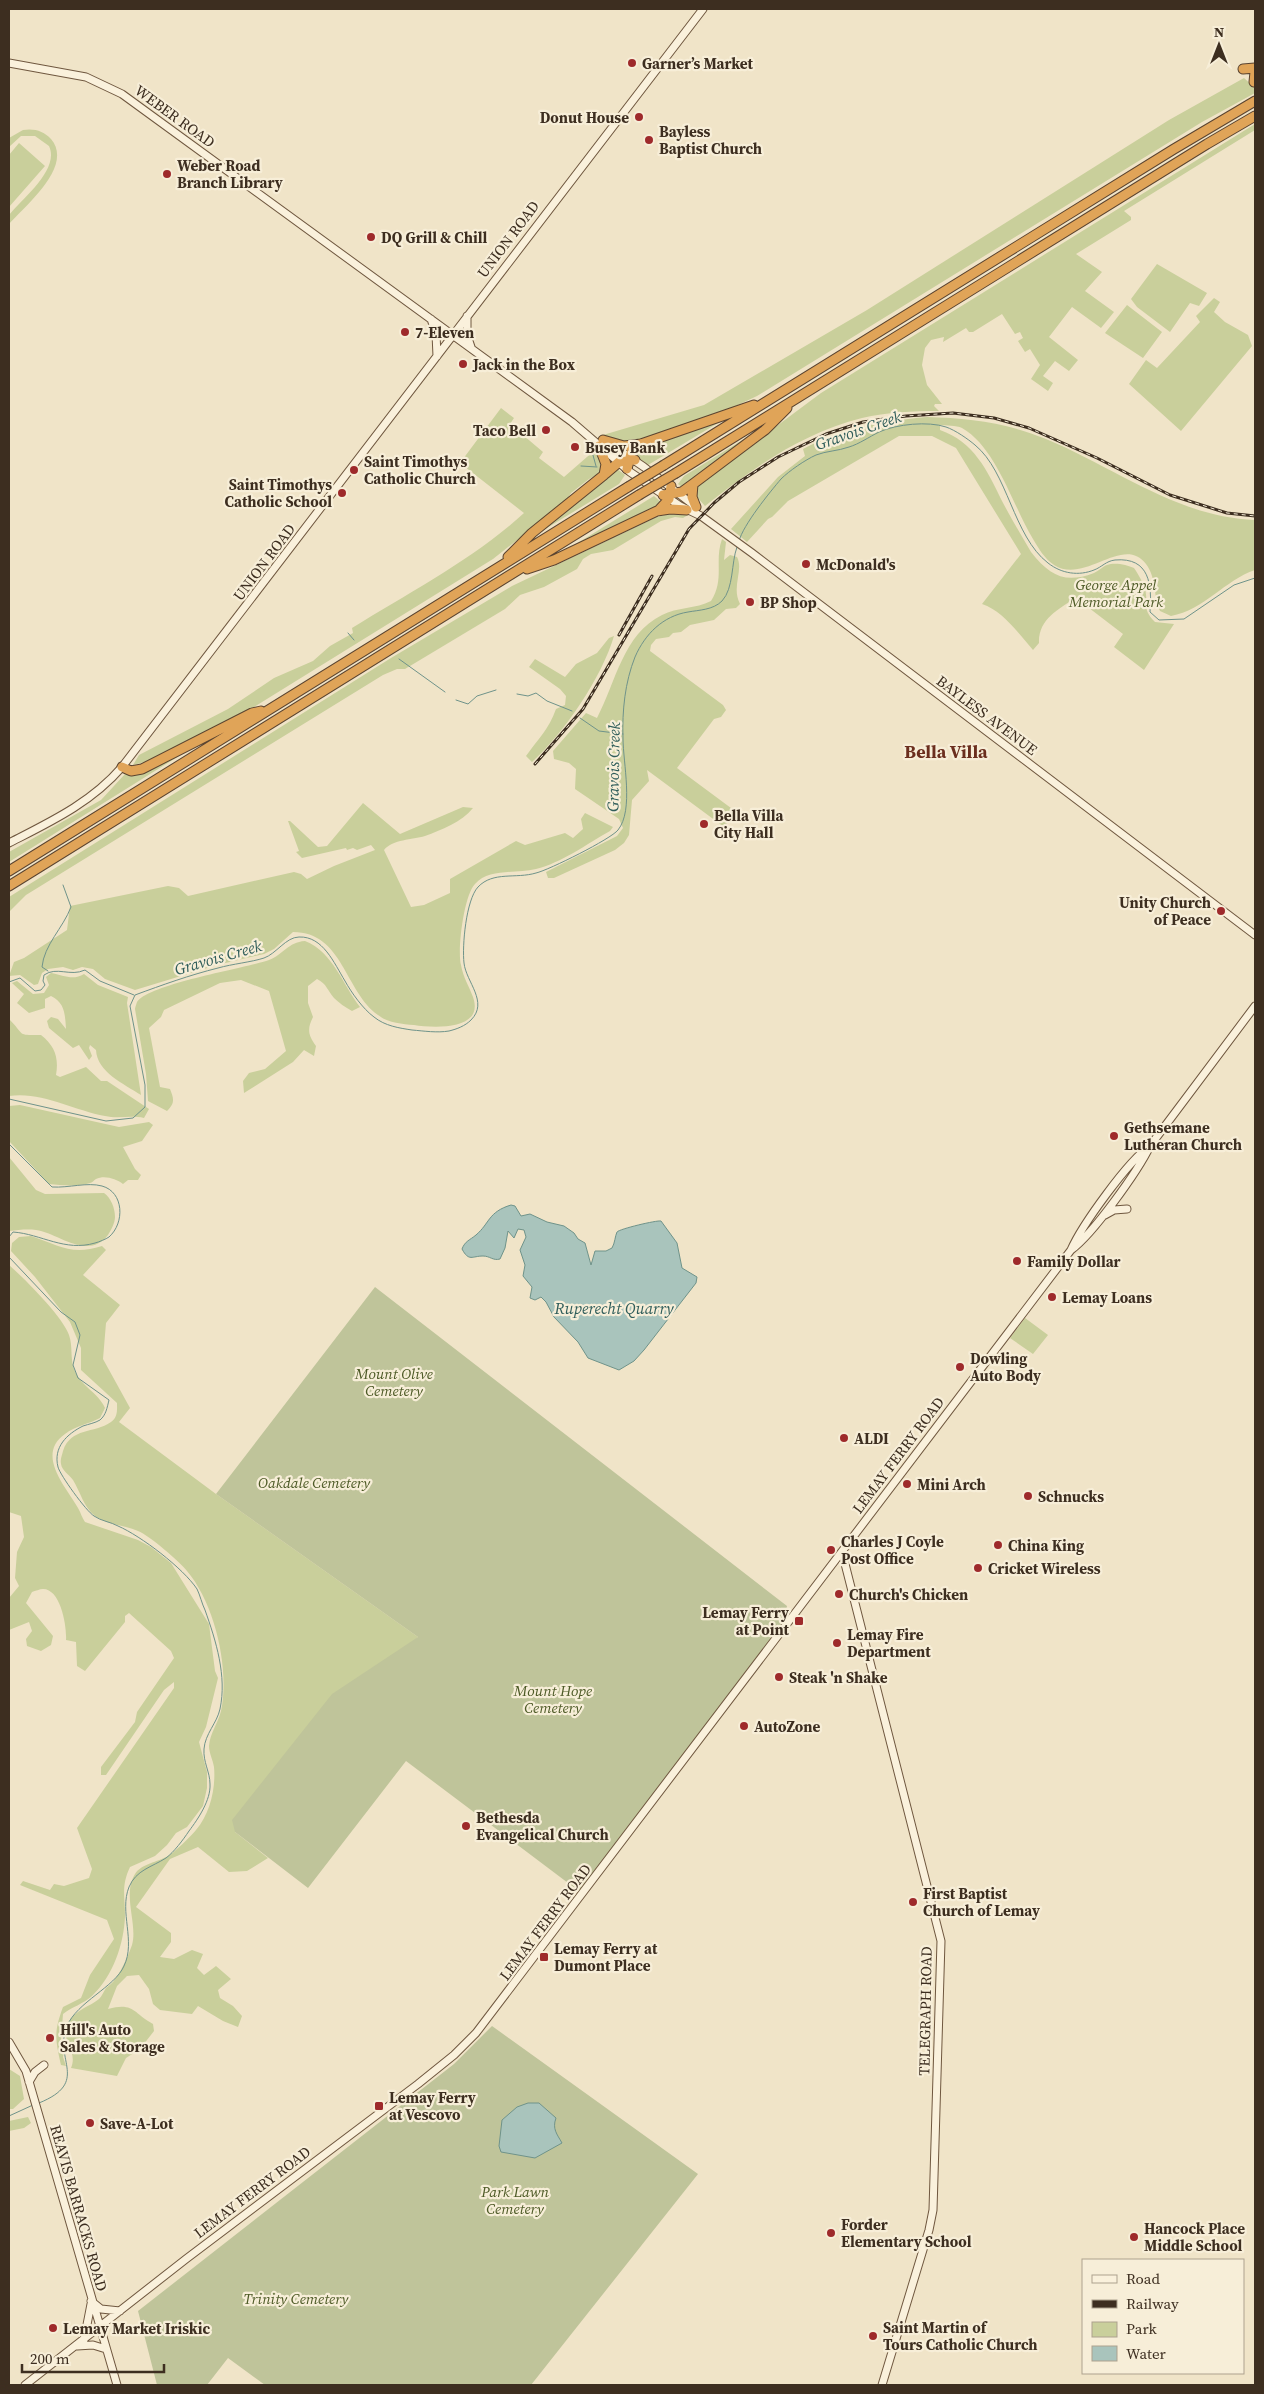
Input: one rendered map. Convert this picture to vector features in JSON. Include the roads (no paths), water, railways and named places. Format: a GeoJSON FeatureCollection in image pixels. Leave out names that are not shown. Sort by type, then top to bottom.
{"type":"FeatureCollection","features":[{"type":"Feature","properties":{"kind":"highway"},"geometry":{"type":"LineString","coordinates":[[1243,69],[1255,68]]}},
{"type":"Feature","properties":{"kind":"highway"},"geometry":{"type":"LineString","coordinates":[[1254,82],[1255,72]]}},
{"type":"Feature","properties":{"kind":"highway"},"geometry":{"type":"LineString","coordinates":[[9,871],[1188,140],[1255,102]]}},
{"type":"Feature","properties":{"kind":"highway"},"geometry":{"type":"LineString","coordinates":[[9,886],[799,396],[1255,116]]}},
{"type":"Feature","properties":{"kind":"highway"},"geometry":{"type":"LineString","coordinates":[[657,511],[670,493],[693,484],[765,430],[799,396]]}},
{"type":"Feature","properties":{"kind":"highway"},"geometry":{"type":"LineString","coordinates":[[604,475],[606,462],[601,443],[624,446],[641,444],[770,399]]}},
{"type":"Feature","properties":{"kind":"highway"},"geometry":{"type":"LineString","coordinates":[[499,567],[532,533],[604,475],[627,462],[641,444]]}},
{"type":"Feature","properties":{"kind":"highway"},"geometry":{"type":"LineString","coordinates":[[510,575],[554,560],[657,511],[692,509],[693,484]]}},
{"type":"Feature","properties":{"kind":"highway"},"geometry":{"type":"LineString","coordinates":[[122,767],[131,771],[142,769],[252,713],[268,709]]}},
{"type":"Feature","properties":{"kind":"main road","name":"UNION ROAD"},"geometry":{"type":"LineString","coordinates":[[9,844],[86,801],[122,767],[703,9]]}},
{"type":"Feature","properties":{"kind":"main road","name":"WEBER ROAD"},"geometry":{"type":"LineString","coordinates":[[9,64],[80,75],[114,89],[454,335]]}},
{"type":"Feature","properties":{"kind":"main road"},"geometry":{"type":"LineString","coordinates":[[467,316],[467,335],[471,348]]}},
{"type":"Feature","properties":{"kind":"main road"},"geometry":{"type":"LineString","coordinates":[[430,318],[436,334],[437,356]]}},
{"type":"Feature","properties":{"kind":"main road","name":"BAYLESS AVENUE"},"geometry":{"type":"LineString","coordinates":[[454,335],[741,545],[1255,935]]}},
{"type":"Feature","properties":{"kind":"main road","name":"BAYLESS AVENUE"},"geometry":{"type":"LineString","coordinates":[[601,443],[692,509]]}},
{"type":"Feature","properties":{"kind":"main road","name":"LEMAY FERRY ROAD"},"geometry":{"type":"LineString","coordinates":[[1071,1250],[1081,1243],[1102,1216],[1140,1165],[1150,1146],[1255,1006]]}},
{"type":"Feature","properties":{"kind":"main road","name":"LEMAY FERRY ROAD"},"geometry":{"type":"LineString","coordinates":[[25,2385],[186,2259],[396,2101],[454,2055],[473,2037],[1071,1250],[1076,1239],[1116,1183],[1139,1153],[1150,1146]]}},
{"type":"Feature","properties":{"kind":"main road"},"geometry":{"type":"LineString","coordinates":[[1102,1216],[1114,1210],[1127,1209]]}},
{"type":"Feature","properties":{"kind":"main road","name":"TELEGRAPH ROAD"},"geometry":{"type":"LineString","coordinates":[[842,1552],[942,1947],[933,2210],[929,2230],[882,2385]]}},
{"type":"Feature","properties":{"kind":"main road","name":"REAVIS BARRACKS ROAD"},"geometry":{"type":"LineString","coordinates":[[9,2042],[21,2062],[29,2083],[117,2385]]}},
{"type":"Feature","properties":{"kind":"main road"},"geometry":{"type":"LineString","coordinates":[[29,2083],[35,2072],[44,2065]]}},
{"type":"Feature","properties":{"kind":"main road"},"geometry":{"type":"LineString","coordinates":[[84,2340],[91,2301],[101,2309],[120,2311]]}},
{"type":"Feature","properties":{"kind":"main road"},"geometry":{"type":"LineString","coordinates":[[76,2346],[93,2345],[106,2349]]}},
{"type":"Feature","properties":{"kind":"water","name":"Ruperecht Quarry"},"geometry":{"type":"Polygon","coordinates":[[[511,1205],[515,1206],[521,1216],[530,1214],[547,1222],[564,1226],[574,1233],[578,1239],[585,1243],[591,1265],[595,1251],[606,1251],[612,1248],[617,1232],[638,1225],[661,1221],[677,1243],[682,1268],[697,1277],[696,1283],[634,1361],[619,1370],[588,1358],[578,1342],[554,1317],[546,1302],[541,1297],[535,1300],[530,1298],[532,1287],[523,1276],[525,1265],[520,1250],[526,1237],[524,1230],[518,1229],[514,1238],[508,1231],[505,1248],[500,1259],[483,1256],[469,1257],[464,1253],[462,1249],[466,1242],[481,1231],[494,1214],[511,1205]]]}},
{"type":"Feature","properties":{"kind":"water"},"geometry":{"type":"Polygon","coordinates":[[[528,2103],[539,2103],[556,2118],[555,2128],[562,2143],[535,2158],[501,2152],[499,2146],[502,2120],[517,2107],[528,2103]]]}},
{"type":"Feature","properties":{"kind":"waterway","name":"Gravois Creek"},"geometry":{"type":"LineString","coordinates":[[739,541],[751,518],[781,479],[807,460],[816,455],[853,446],[886,429],[912,424],[930,424],[946,427],[957,432],[975,445],[986,457],[995,471],[1026,537],[1048,563],[1059,570],[1071,573],[1088,572],[1115,560],[1127,560],[1136,563],[1142,568],[1149,583],[1150,612],[1159,620],[1184,619],[1234,585],[1255,578]]}},
{"type":"Feature","properties":{"kind":"waterway"},"geometry":{"type":"LineString","coordinates":[[591,448],[596,466]]}},
{"type":"Feature","properties":{"kind":"waterway"},"geometry":{"type":"LineString","coordinates":[[581,466],[597,467]]}},
{"type":"Feature","properties":{"kind":"waterway","name":"Gravois Creek"},"geometry":{"type":"LineString","coordinates":[[9,1099],[106,1121],[133,1118],[145,1107],[145,1085],[130,1006],[135,995],[197,974],[264,958],[285,943],[299,937],[315,941],[327,952],[358,1000],[370,1014],[383,1023],[407,1029],[440,1032],[464,1026],[476,1013],[478,1006],[464,963],[464,935],[470,902],[474,893],[484,882],[491,879],[528,875],[543,871],[592,847],[618,830],[626,811],[623,717],[627,686],[635,657],[644,641],[663,622],[679,614],[710,608],[722,601],[729,589],[737,547]]}},
{"type":"Feature","properties":{"kind":"waterway"},"geometry":{"type":"LineString","coordinates":[[348,633],[354,640]]}},
{"type":"Feature","properties":{"kind":"waterway"},"geometry":{"type":"LineString","coordinates":[[399,659],[445,692]]}},
{"type":"Feature","properties":{"kind":"waterway"},"geometry":{"type":"LineString","coordinates":[[456,700],[468,704],[477,696],[496,690]]}},
{"type":"Feature","properties":{"kind":"waterway"},"geometry":{"type":"LineString","coordinates":[[517,694],[528,696],[536,693],[547,701],[572,711]]}},
{"type":"Feature","properties":{"kind":"waterway"},"geometry":{"type":"LineString","coordinates":[[580,718],[599,731],[623,734]]}},
{"type":"Feature","properties":{"kind":"waterway"},"geometry":{"type":"LineString","coordinates":[[48,971],[42,967],[43,959],[71,907],[63,885]]}},
{"type":"Feature","properties":{"kind":"waterway"},"geometry":{"type":"LineString","coordinates":[[9,982],[20,978],[35,991],[41,990],[45,985],[43,981],[44,975],[49,972],[79,972],[85,970],[100,981],[134,995]]}},
{"type":"Feature","properties":{"kind":"waterway","name":"Gravois Creek"},"geometry":{"type":"LineString","coordinates":[[9,1144],[52,1187],[102,1186],[109,1189],[115,1195],[120,1208],[118,1224],[114,1231],[109,1237],[95,1243],[84,1245],[63,1244],[13,1232],[9,1237]]}},
{"type":"Feature","properties":{"kind":"waterway","name":"Gravois Creek"},"geometry":{"type":"LineString","coordinates":[[9,1257],[61,1312],[75,1322],[80,1335],[73,1365],[78,1378],[109,1400],[105,1414],[100,1420],[77,1429],[59,1447],[58,1467],[74,1493],[90,1513],[127,1531],[149,1545],[172,1562],[191,1581],[197,1589],[209,1622],[219,1659],[222,1684],[220,1709],[206,1738],[204,1749],[210,1784],[206,1803],[196,1821],[172,1853],[140,1873],[132,1881],[126,1897],[128,1947],[124,1966],[113,1981],[72,2017],[64,2038],[67,2078],[63,2087],[55,2095],[39,2103]]}},
{"type":"Feature","properties":{"kind":"waterway","name":"Gravois Creek"},"geometry":{"type":"LineString","coordinates":[[9,2116],[33,2105]]}},
{"type":"Feature","properties":{"kind":"railway"},"geometry":{"type":"LineString","coordinates":[[535,764],[583,709],[689,529],[714,503],[739,482],[778,457],[826,434],[863,422],[906,416],[953,413],[994,418],[1029,428],[1097,458],[1170,495],[1227,513],[1255,516]]}},
{"type":"Feature","properties":{"kind":"railway"},"geometry":{"type":"LineString","coordinates":[[619,635],[652,576]]}},
{"type":"Feature","properties":{"kind":"place","name":"Garner’s Market"},"geometry":{"type":"Point","coordinates":[632,63]}},
{"type":"Feature","properties":{"kind":"place","name":"Donut House"},"geometry":{"type":"Point","coordinates":[639,117]}},
{"type":"Feature","properties":{"kind":"place","name":"Bayless Baptist Church"},"geometry":{"type":"Point","coordinates":[649,140]}},
{"type":"Feature","properties":{"kind":"place","name":"Weber Road Branch Library"},"geometry":{"type":"Point","coordinates":[167,174]}},
{"type":"Feature","properties":{"kind":"place","name":"DQ Grill & Chill"},"geometry":{"type":"Point","coordinates":[371,237]}},
{"type":"Feature","properties":{"kind":"place","name":"7-Eleven"},"geometry":{"type":"Point","coordinates":[405,332]}},
{"type":"Feature","properties":{"kind":"place","name":"Jack in the Box"},"geometry":{"type":"Point","coordinates":[463,364]}},
{"type":"Feature","properties":{"kind":"place","name":"Taco Bell"},"geometry":{"type":"Point","coordinates":[546,430]}},
{"type":"Feature","properties":{"kind":"place","name":"Busey Bank"},"geometry":{"type":"Point","coordinates":[575,447]}},
{"type":"Feature","properties":{"kind":"place","name":"Saint Timothys Catholic Church"},"geometry":{"type":"Point","coordinates":[354,470]}},
{"type":"Feature","properties":{"kind":"place","name":"Saint Timothys Catholic School"},"geometry":{"type":"Point","coordinates":[342,493]}},
{"type":"Feature","properties":{"kind":"place","name":"McDonald's"},"geometry":{"type":"Point","coordinates":[806,564]}},
{"type":"Feature","properties":{"kind":"place","name":"BP Shop"},"geometry":{"type":"Point","coordinates":[750,602]}},
{"type":"Feature","properties":{"kind":"place","name":"Bella Villa City Hall"},"geometry":{"type":"Point","coordinates":[704,824]}},
{"type":"Feature","properties":{"kind":"place","name":"Unity Church of Peace"},"geometry":{"type":"Point","coordinates":[1221,911]}},
{"type":"Feature","properties":{"kind":"place","name":"Gethsemane Lutheran Church"},"geometry":{"type":"Point","coordinates":[1114,1136]}},
{"type":"Feature","properties":{"kind":"place","name":"Family Dollar"},"geometry":{"type":"Point","coordinates":[1017,1261]}},
{"type":"Feature","properties":{"kind":"place","name":"Lemay Loans"},"geometry":{"type":"Point","coordinates":[1052,1297]}},
{"type":"Feature","properties":{"kind":"place","name":"Dowling Auto Body"},"geometry":{"type":"Point","coordinates":[960,1367]}},
{"type":"Feature","properties":{"kind":"place","name":"ALDI"},"geometry":{"type":"Point","coordinates":[844,1438]}},
{"type":"Feature","properties":{"kind":"place","name":"Mini Arch"},"geometry":{"type":"Point","coordinates":[907,1484]}},
{"type":"Feature","properties":{"kind":"place","name":"Schnucks"},"geometry":{"type":"Point","coordinates":[1028,1496]}},
{"type":"Feature","properties":{"kind":"place","name":"China King"},"geometry":{"type":"Point","coordinates":[998,1545]}},
{"type":"Feature","properties":{"kind":"place","name":"Charles J Coyle Post Office"},"geometry":{"type":"Point","coordinates":[831,1550]}},
{"type":"Feature","properties":{"kind":"place","name":"Cricket Wireless"},"geometry":{"type":"Point","coordinates":[978,1568]}},
{"type":"Feature","properties":{"kind":"place","name":"Church's Chicken"},"geometry":{"type":"Point","coordinates":[839,1594]}},
{"type":"Feature","properties":{"kind":"place","name":"Lemay Ferry at Point"},"geometry":{"type":"Point","coordinates":[799,1621]}},
{"type":"Feature","properties":{"kind":"place","name":"Lemay Fire Department"},"geometry":{"type":"Point","coordinates":[837,1643]}},
{"type":"Feature","properties":{"kind":"place","name":"Steak 'n Shake"},"geometry":{"type":"Point","coordinates":[779,1677]}},
{"type":"Feature","properties":{"kind":"place","name":"AutoZone"},"geometry":{"type":"Point","coordinates":[744,1726]}},
{"type":"Feature","properties":{"kind":"place","name":"Bethesda Evangelical Church"},"geometry":{"type":"Point","coordinates":[466,1826]}},
{"type":"Feature","properties":{"kind":"place","name":"First Baptist Church of Lemay"},"geometry":{"type":"Point","coordinates":[913,1902]}},
{"type":"Feature","properties":{"kind":"place","name":"Lemay Ferry at Dumont Place"},"geometry":{"type":"Point","coordinates":[544,1957]}},
{"type":"Feature","properties":{"kind":"place","name":"Hill's Auto Sales & Storage"},"geometry":{"type":"Point","coordinates":[50,2038]}},
{"type":"Feature","properties":{"kind":"place","name":"Lemay Ferry at Vescovo"},"geometry":{"type":"Point","coordinates":[379,2106]}},
{"type":"Feature","properties":{"kind":"place","name":"Save-A-Lot"},"geometry":{"type":"Point","coordinates":[90,2123]}},
{"type":"Feature","properties":{"kind":"place","name":"Forder Elementary School"},"geometry":{"type":"Point","coordinates":[831,2233]}},
{"type":"Feature","properties":{"kind":"place","name":"Hancock Place Middle School"},"geometry":{"type":"Point","coordinates":[1134,2237]}},
{"type":"Feature","properties":{"kind":"place","name":"Lemay Market Iriskic"},"geometry":{"type":"Point","coordinates":[53,2328]}},
{"type":"Feature","properties":{"kind":"place","name":"Saint Martin of Tours Catholic Church"},"geometry":{"type":"Point","coordinates":[873,2336]}},
{"type":"Feature","properties":{"kind":"district","name":"Bella Villa"},"geometry":{"type":"Point","coordinates":[946,751]}},
{"type":"Feature","properties":{"kind":"park label","name":"George Appel Memorial Park"},"geometry":{"type":"Point","coordinates":[1116,592]}},
{"type":"Feature","properties":{"kind":"park label","name":"Mount Olive Cemetery"},"geometry":{"type":"Point","coordinates":[394,1382]}},
{"type":"Feature","properties":{"kind":"park label","name":"Oakdale Cemetery"},"geometry":{"type":"Point","coordinates":[314,1482]}},
{"type":"Feature","properties":{"kind":"park label","name":"Mount Hope Cemetery"},"geometry":{"type":"Point","coordinates":[553,1698]}},
{"type":"Feature","properties":{"kind":"park label","name":"Park Lawn Cemetery"},"geometry":{"type":"Point","coordinates":[515,2200]}},
{"type":"Feature","properties":{"kind":"park label","name":"Trinity Cemetery"},"geometry":{"type":"Point","coordinates":[296,2298]}}]}
